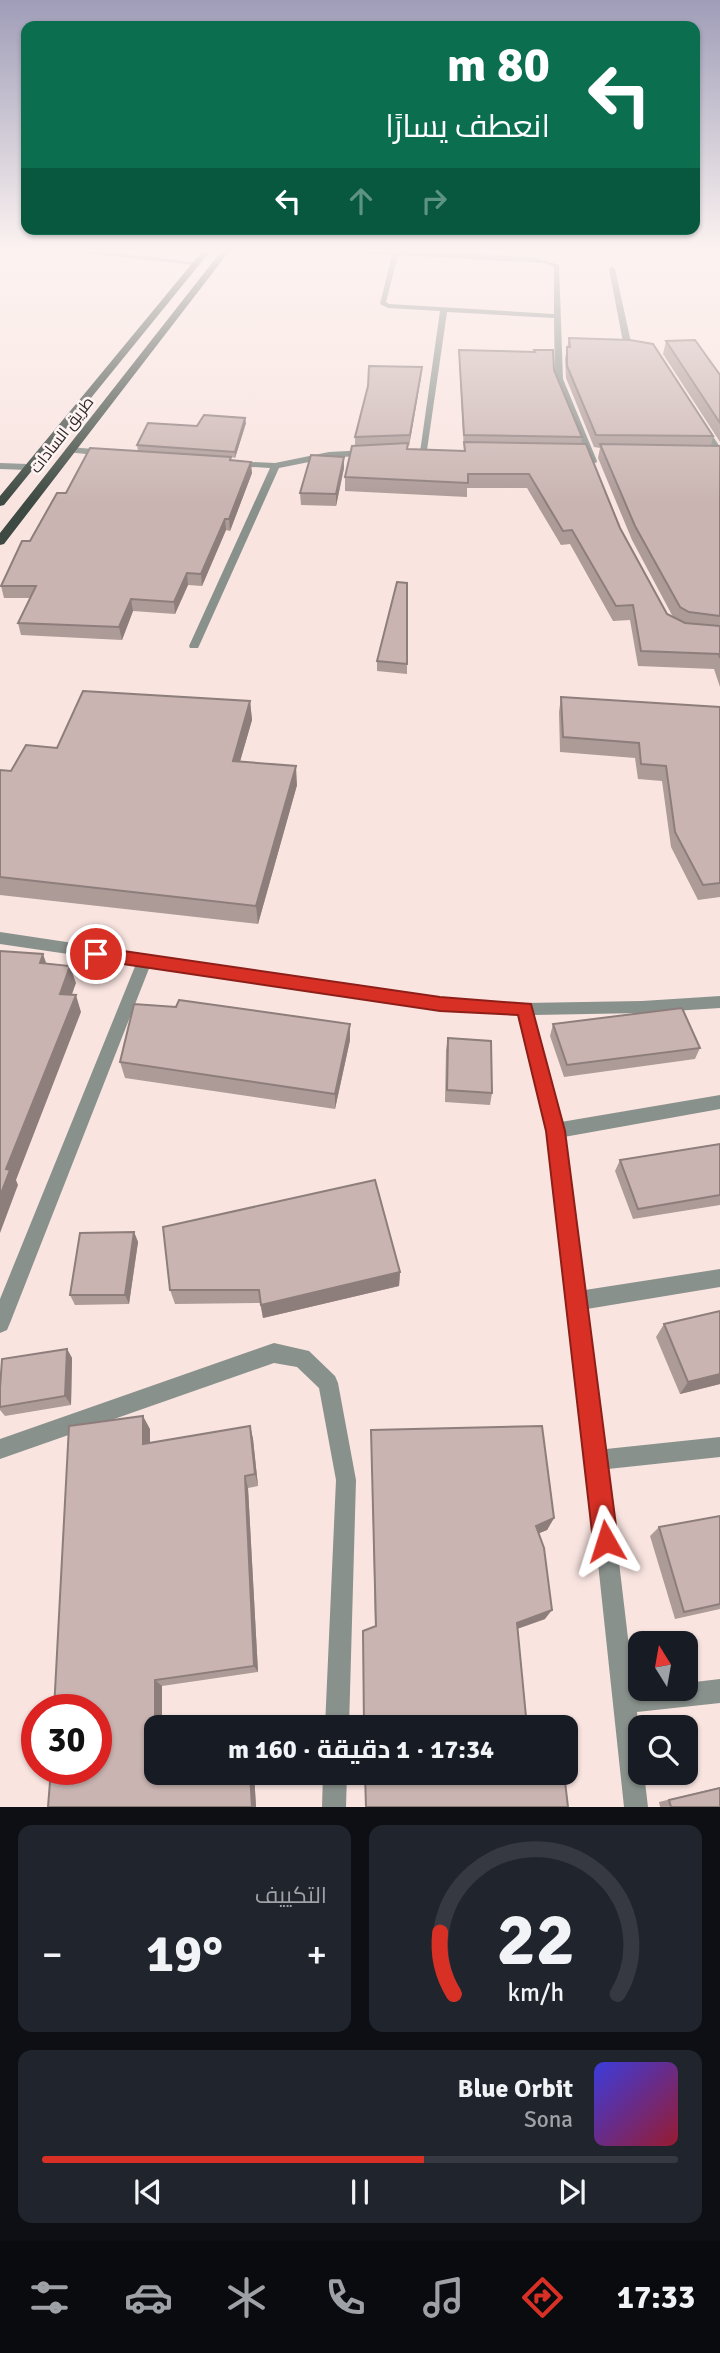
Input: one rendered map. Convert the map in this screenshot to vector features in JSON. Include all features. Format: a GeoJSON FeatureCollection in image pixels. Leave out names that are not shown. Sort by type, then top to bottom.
{"type":"FeatureCollection","features":[{"type":"Feature","properties":{"kind":"main road","name":"طريق السادات"},"geometry":{"type":"LineString","coordinates":[[0,503],[138,333]]}},
{"type":"Feature","properties":{"kind":"main road","name":"طريق السادات"},"geometry":{"type":"LineString","coordinates":[[0,541],[162,333]]}},
{"type":"Feature","properties":{"kind":"street"},"geometry":{"type":"LineString","coordinates":[[423,450],[441,333]]}},
{"type":"Feature","properties":{"kind":"street"},"geometry":{"type":"LineString","coordinates":[[558,333],[559,379],[595,466]]}},
{"type":"Feature","properties":{"kind":"street"},"geometry":{"type":"LineString","coordinates":[[617,347],[633,347],[629,333]]}},
{"type":"Feature","properties":{"kind":"street"},"geometry":{"type":"LineString","coordinates":[[557,345],[569,346]]}},
{"type":"Feature","properties":{"kind":"street"},"geometry":{"type":"LineString","coordinates":[[700,422],[720,455]]}},
{"type":"Feature","properties":{"kind":"street"},"geometry":{"type":"LineString","coordinates":[[69,450],[120,454]]}},
{"type":"Feature","properties":{"kind":"street"},"geometry":{"type":"LineString","coordinates":[[409,451],[437,451]]}},
{"type":"Feature","properties":{"kind":"street"},"geometry":{"type":"LineString","coordinates":[[225,462],[275,466],[329,455],[382,452]]}},
{"type":"Feature","properties":{"kind":"street"},"geometry":{"type":"LineString","coordinates":[[576,453],[603,453]]}},
{"type":"Feature","properties":{"kind":"street"},"geometry":{"type":"LineString","coordinates":[[707,455],[720,455]]}},
{"type":"Feature","properties":{"kind":"street"},"geometry":{"type":"LineString","coordinates":[[0,466],[28,467]]}},
{"type":"Feature","properties":{"kind":"street"},"geometry":{"type":"LineString","coordinates":[[194,646],[275,466]]}},
{"type":"Feature","properties":{"kind":"street"},"geometry":{"type":"LineString","coordinates":[[0,938],[144,962],[440,1004],[525,1009],[642,1007],[720,1002]]}},
{"type":"Feature","properties":{"kind":"street"},"geometry":{"type":"LineString","coordinates":[[0,1323],[144,962]]}},
{"type":"Feature","properties":{"kind":"street"},"geometry":{"type":"LineString","coordinates":[[525,1009],[555,1131],[597,1460],[636,1807]]}},
{"type":"Feature","properties":{"kind":"street"},"geometry":{"type":"LineString","coordinates":[[555,1131],[720,1102]]}},
{"type":"Feature","properties":{"kind":"street"},"geometry":{"type":"LineString","coordinates":[[577,1301],[720,1278]]}},
{"type":"Feature","properties":{"kind":"street"},"geometry":{"type":"LineString","coordinates":[[0,1449],[274,1353],[302,1358],[328,1384],[346,1480],[337,1715]]}},
{"type":"Feature","properties":{"kind":"street"},"geometry":{"type":"LineString","coordinates":[[597,1460],[720,1447]]}},
{"type":"Feature","properties":{"kind":"street"},"geometry":{"type":"LineString","coordinates":[[623,1702],[720,1691]]}},
{"type":"Feature","properties":{"kind":"street"},"geometry":{"type":"LineString","coordinates":[[334,1807],[335,1785]]}},
{"type":"Feature","properties":{"kind":"building"},"geometry":{"type":"Polygon","coordinates":[[[569,338],[630,340],[653,344],[713,436],[596,435],[567,366],[569,338]]]}},
{"type":"Feature","properties":{"kind":"building"},"geometry":{"type":"Polygon","coordinates":[[[695,340],[720,375],[720,423],[666,341],[695,340]]]}},
{"type":"Feature","properties":{"kind":"building"},"geometry":{"type":"Polygon","coordinates":[[[459,350],[553,350],[554,370],[582,437],[464,435],[459,350]]]}},
{"type":"Feature","properties":{"kind":"building"},"geometry":{"type":"Polygon","coordinates":[[[369,366],[422,367],[410,435],[355,437],[368,386],[369,366]]]}},
{"type":"Feature","properties":{"kind":"building"},"geometry":{"type":"Polygon","coordinates":[[[204,415],[245,418],[235,452],[137,445],[148,423],[197,426],[204,415]]]}},
{"type":"Feature","properties":{"kind":"building"},"geometry":{"type":"Polygon","coordinates":[[[464,442],[586,444],[620,528],[667,614],[685,623],[720,626],[720,658],[719,654],[641,651],[633,605],[616,606],[572,530],[563,531],[529,474],[468,474],[468,483],[345,477],[352,446],[408,443],[407,449],[465,451],[464,442]]]}},
{"type":"Feature","properties":{"kind":"building"},"geometry":{"type":"Polygon","coordinates":[[[600,444],[720,446],[720,616],[689,612],[680,607],[635,526],[600,444]]]}},
{"type":"Feature","properties":{"kind":"building"},"geometry":{"type":"Polygon","coordinates":[[[90,448],[231,457],[230,460],[251,462],[229,519],[225,519],[201,574],[187,573],[174,602],[131,599],[119,627],[18,623],[36,586],[1,586],[22,541],[30,541],[57,493],[66,493],[90,448]]]}},
{"type":"Feature","properties":{"kind":"building"},"geometry":{"type":"Polygon","coordinates":[[[311,455],[344,457],[336,494],[300,493],[311,455]]]}},
{"type":"Feature","properties":{"kind":"building"},"geometry":{"type":"Polygon","coordinates":[[[397,582],[407,583],[407,664],[377,661],[397,582]]]}},
{"type":"Feature","properties":{"kind":"building"},"geometry":{"type":"Polygon","coordinates":[[[83,691],[250,701],[233,761],[296,766],[256,906],[0,877],[0,770],[11,771],[26,745],[57,748],[83,691]]]}},
{"type":"Feature","properties":{"kind":"building"},"geometry":{"type":"Polygon","coordinates":[[[561,697],[720,707],[720,883],[703,885],[675,832],[666,766],[641,764],[639,743],[563,737],[561,697]]]}},
{"type":"Feature","properties":{"kind":"building"},"geometry":{"type":"Polygon","coordinates":[[[0,951],[43,954],[40,963],[70,966],[60,994],[76,995],[6,1169],[10,1170],[0,1196],[0,951]]]}},
{"type":"Feature","properties":{"kind":"building"},"geometry":{"type":"Polygon","coordinates":[[[179,1000],[350,1024],[335,1094],[120,1062],[134,1004],[176,1007],[179,1000]]]}},
{"type":"Feature","properties":{"kind":"building"},"geometry":{"type":"Polygon","coordinates":[[[682,1008],[700,1048],[567,1065],[553,1024],[682,1008]]]}},
{"type":"Feature","properties":{"kind":"building"},"geometry":{"type":"Polygon","coordinates":[[[448,1038],[491,1041],[492,1093],[447,1090],[448,1038]]]}},
{"type":"Feature","properties":{"kind":"building"},"geometry":{"type":"Polygon","coordinates":[[[720,1144],[720,1195],[638,1209],[620,1160],[720,1144]]]}},
{"type":"Feature","properties":{"kind":"building"},"geometry":{"type":"Polygon","coordinates":[[[375,1180],[400,1272],[261,1305],[259,1290],[170,1290],[163,1227],[375,1180]]]}},
{"type":"Feature","properties":{"kind":"building"},"geometry":{"type":"Polygon","coordinates":[[[134,1232],[125,1295],[70,1295],[80,1233],[134,1232]]]}},
{"type":"Feature","properties":{"kind":"building"},"geometry":{"type":"Polygon","coordinates":[[[720,1311],[720,1374],[688,1382],[664,1324],[720,1311]]]}},
{"type":"Feature","properties":{"kind":"building"},"geometry":{"type":"Polygon","coordinates":[[[67,1349],[65,1396],[0,1407],[2,1359],[67,1349]]]}},
{"type":"Feature","properties":{"kind":"building"},"geometry":{"type":"Polygon","coordinates":[[[143,1416],[143,1444],[250,1426],[255,1474],[245,1476],[254,1666],[155,1680],[155,1715],[144,1715],[144,1785],[251,1785],[252,1807],[48,1807],[50,1785],[112,1785],[112,1694],[55,1694],[69,1426],[143,1416]]]}},
{"type":"Feature","properties":{"kind":"building"},"geometry":{"type":"Polygon","coordinates":[[[542,1426],[554,1518],[536,1526],[544,1548],[552,1610],[517,1623],[526,1715],[364,1715],[363,1631],[376,1626],[371,1430],[542,1426]]]}},
{"type":"Feature","properties":{"kind":"building"},"geometry":{"type":"Polygon","coordinates":[[[720,1516],[720,1604],[684,1612],[659,1527],[720,1516]]]}},
{"type":"Feature","properties":{"kind":"building"},"geometry":{"type":"Polygon","coordinates":[[[365,1785],[565,1785],[568,1807],[366,1807],[365,1785]]]}},
{"type":"Feature","properties":{"kind":"building"},"geometry":{"type":"Polygon","coordinates":[[[720,1788],[720,1807],[671,1807],[669,1800],[720,1788]]]}},
{"type":"Feature","properties":{"kind":"route"},"geometry":{"type":"LineString","coordinates":[[96,954],[440,1004],[525,1009],[555,1131],[606,1541]]}}]}
